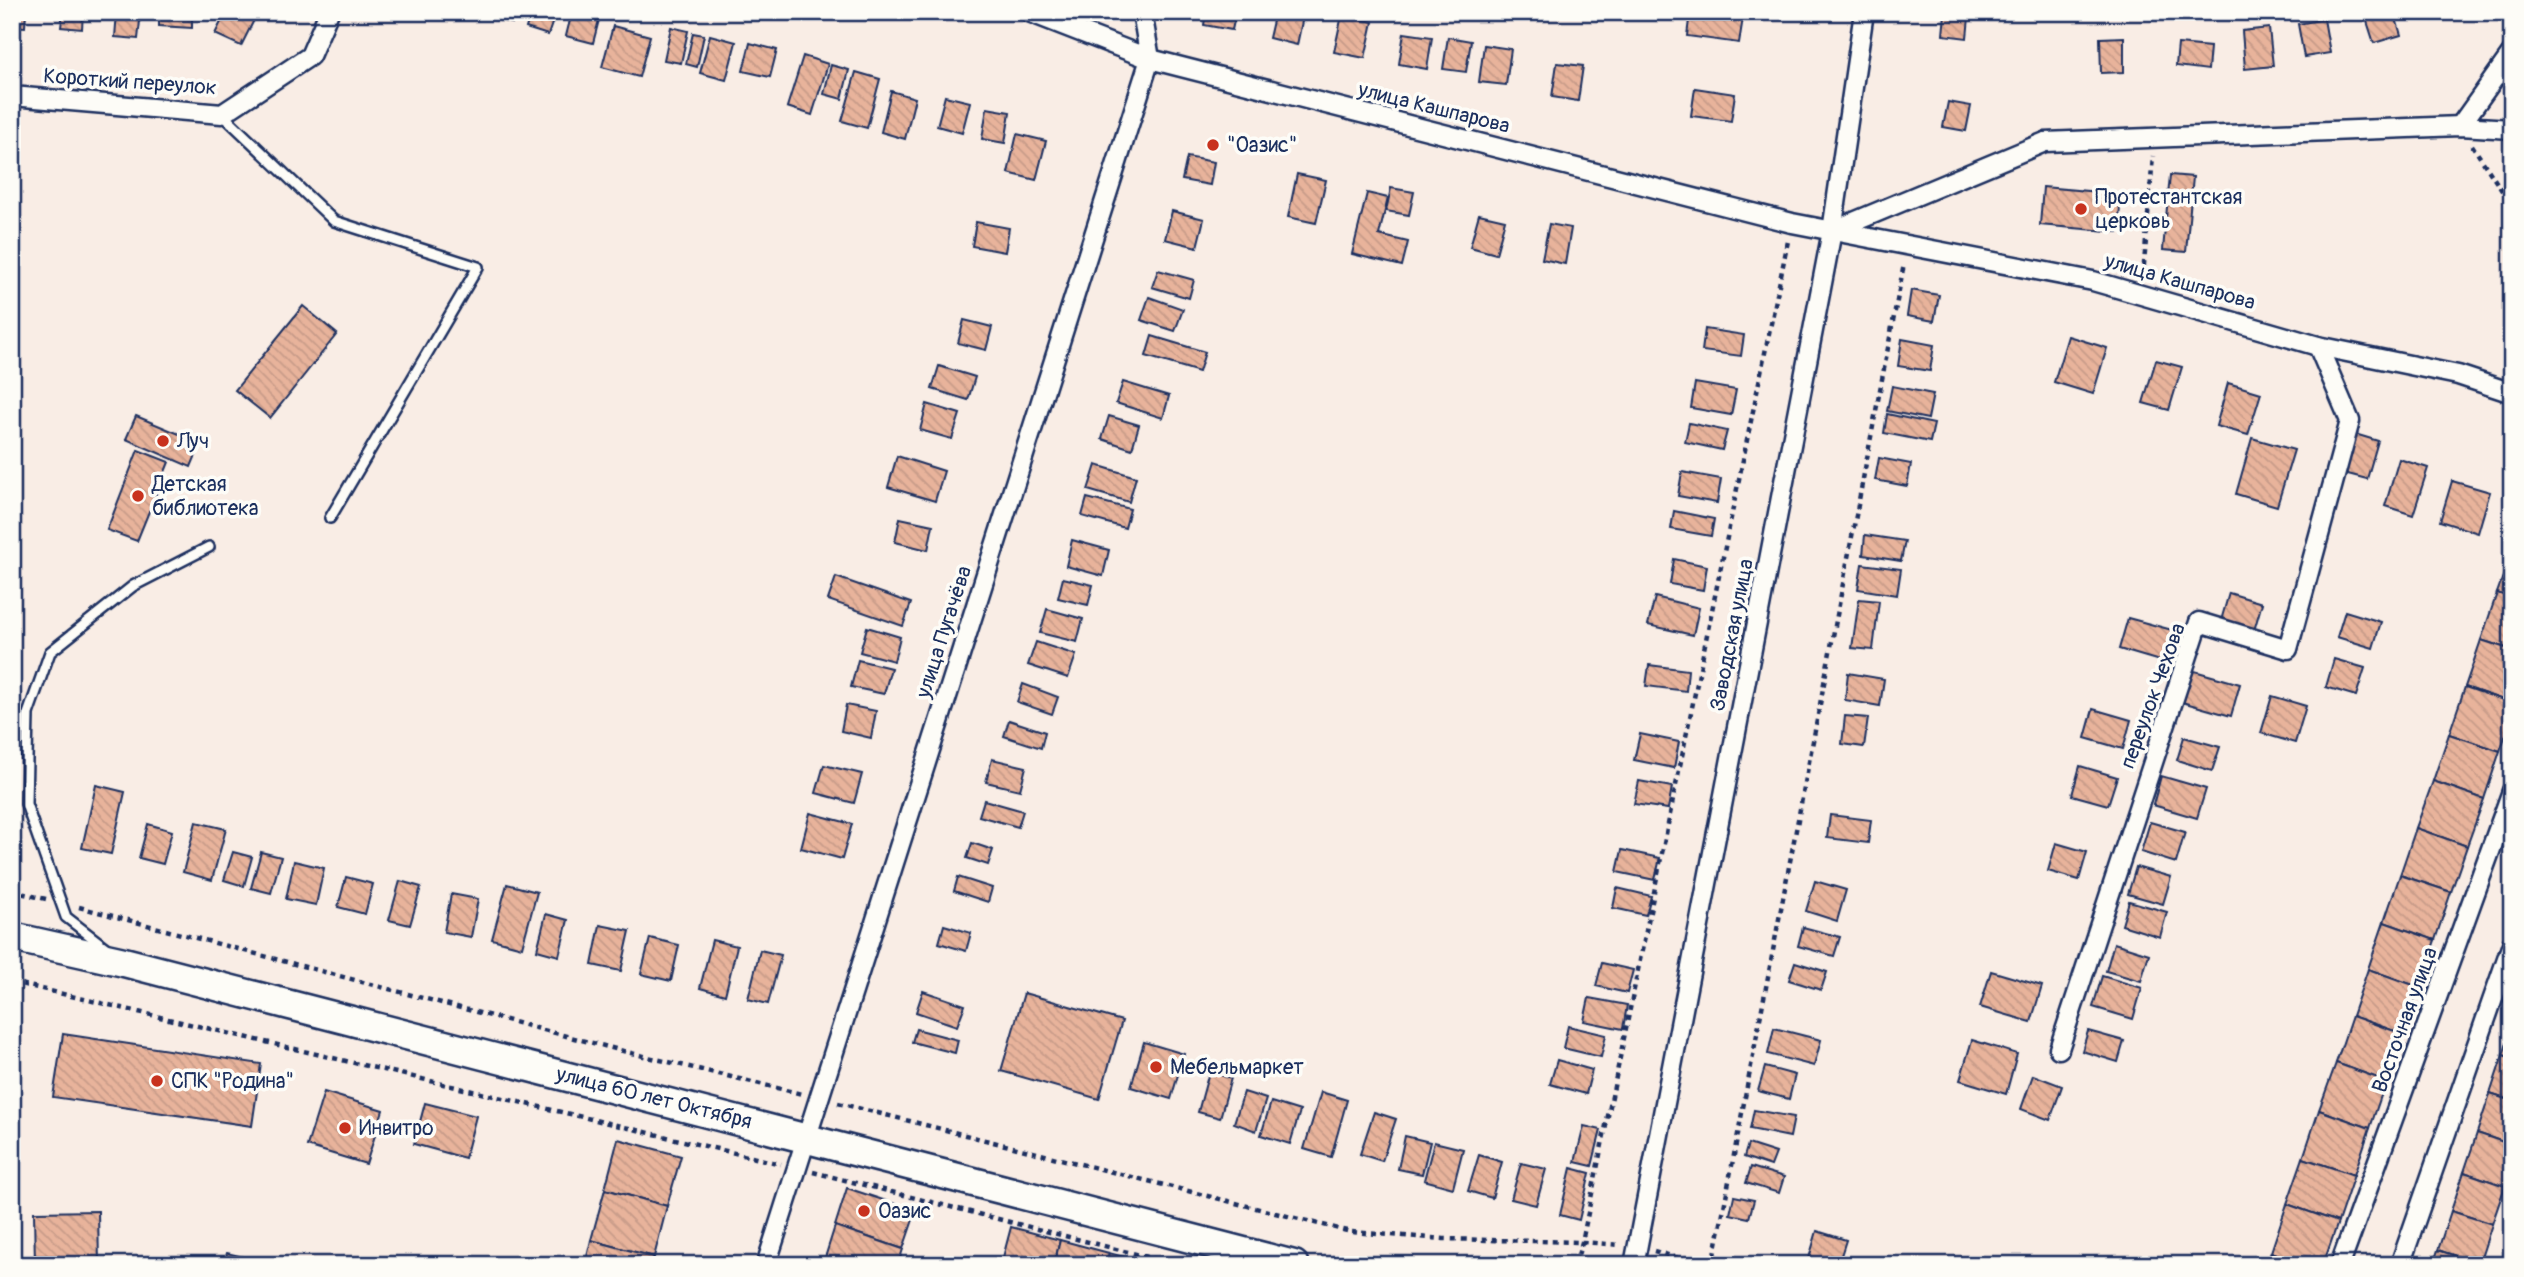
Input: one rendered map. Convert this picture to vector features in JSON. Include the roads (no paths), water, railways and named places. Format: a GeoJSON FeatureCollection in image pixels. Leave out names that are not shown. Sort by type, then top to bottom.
{"type":"FeatureCollection","features":[{"type":"Feature","properties":{"kind":"main road","name":"улица 60 лет Октября"},"geometry":{"type":"LineString","coordinates":[[12,937],[124,962],[1294,1265]]}},
{"type":"Feature","properties":{"kind":"street","name":"Короткий переулок"},"geometry":{"type":"LineString","coordinates":[[12,96],[222,114],[310,55],[329,12]]}},
{"type":"Feature","properties":{"kind":"street","name":"улица Кашпарова"},"geometry":{"type":"LineString","coordinates":[[1029,12],[1150,59],[1792,223],[2094,281],[2318,346],[2458,375],[2512,393]]}},
{"type":"Feature","properties":{"kind":"street","name":"улица Пугачёва"},"geometry":{"type":"LineString","coordinates":[[766,1265],[1150,59],[1142,12]]}},
{"type":"Feature","properties":{"kind":"street","name":"Заводская улица"},"geometry":{"type":"LineString","coordinates":[[1634,1265],[1832,231],[1864,12]]}},
{"type":"Feature","properties":{"kind":"street"},"geometry":{"type":"LineString","coordinates":[[2460,127],[2512,53]]}},
{"type":"Feature","properties":{"kind":"street"},"geometry":{"type":"LineString","coordinates":[[1832,231],[2045,142],[2460,127],[2512,129]]}},
{"type":"Feature","properties":{"kind":"street","name":"переулок Чехова"},"geometry":{"type":"LineString","coordinates":[[2059,1049],[2199,622],[2288,649],[2350,421],[2318,346]]}},
{"type":"Feature","properties":{"kind":"street","name":"Восточная улица"},"geometry":{"type":"LineString","coordinates":[[2340,1265],[2512,791]]}},
{"type":"Feature","properties":{"kind":"street"},"geometry":{"type":"LineString","coordinates":[[2400,1265],[2512,944]]}},
{"type":"Feature","properties":{"kind":"lane"},"geometry":{"type":"LineString","coordinates":[[222,114],[334,221],[478,267],[330,518]]}},
{"type":"Feature","properties":{"kind":"lane"},"geometry":{"type":"LineString","coordinates":[[124,962],[66,917],[26,804],[28,714],[50,652],[133,586],[209,547]]}},
{"type":"Feature","properties":{"kind":"place","name":"\"Оазис\""},"geometry":{"type":"Point","coordinates":[1213,145]}},
{"type":"Feature","properties":{"kind":"place","name":"Протестантская церковь"},"geometry":{"type":"Point","coordinates":[2081,209]}},
{"type":"Feature","properties":{"kind":"place","name":"Луч"},"geometry":{"type":"Point","coordinates":[163,441]}},
{"type":"Feature","properties":{"kind":"place","name":"Детская библиотека"},"geometry":{"type":"Point","coordinates":[138,496]}},
{"type":"Feature","properties":{"kind":"place","name":"Мебельмаркет"},"geometry":{"type":"Point","coordinates":[1156,1067]}},
{"type":"Feature","properties":{"kind":"place","name":"СПК \"Родина\""},"geometry":{"type":"Point","coordinates":[157,1081]}},
{"type":"Feature","properties":{"kind":"place","name":"Инвитро"},"geometry":{"type":"Point","coordinates":[345,1128]}},
{"type":"Feature","properties":{"kind":"place","name":"Оазис"},"geometry":{"type":"Point","coordinates":[864,1211]}}]}
